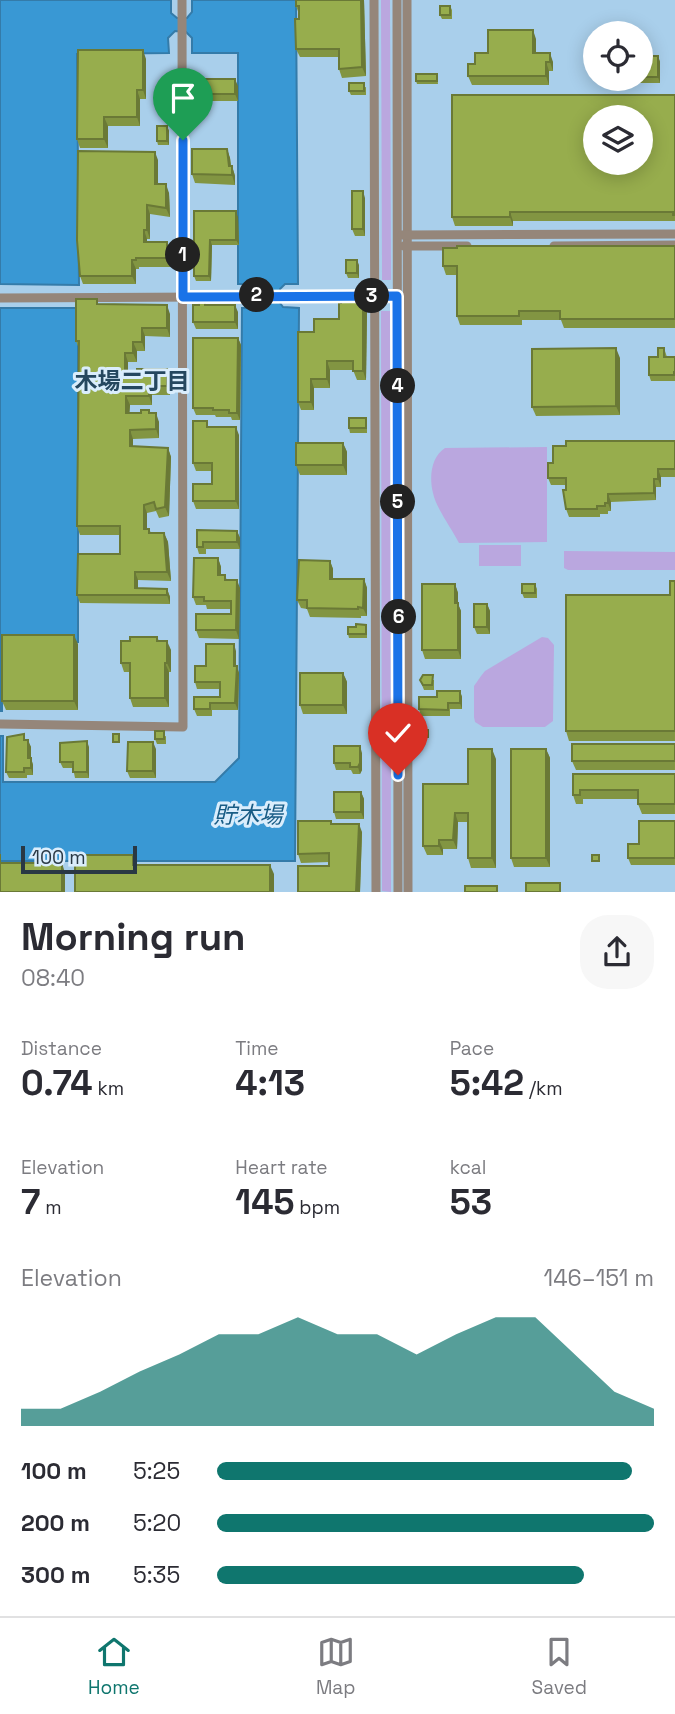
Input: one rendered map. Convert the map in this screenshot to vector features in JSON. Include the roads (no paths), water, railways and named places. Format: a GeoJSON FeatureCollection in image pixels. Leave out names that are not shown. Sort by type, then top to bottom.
{"type":"FeatureCollection","features":[{"type":"Feature","properties":{"kind":"street"},"geometry":{"type":"LineString","coordinates":[[2,724],[183,727],[182,0]]}},
{"type":"Feature","properties":{"kind":"street"},"geometry":{"type":"LineString","coordinates":[[374,0],[376,891]]}},
{"type":"Feature","properties":{"kind":"street"},"geometry":{"type":"LineString","coordinates":[[397,0],[408,891]]}},
{"type":"Feature","properties":{"kind":"street"},"geometry":{"type":"LineString","coordinates":[[402,235],[407,0]]}},
{"type":"Feature","properties":{"kind":"street"},"geometry":{"type":"LineString","coordinates":[[402,235],[675,234]]}},
{"type":"Feature","properties":{"kind":"street"},"geometry":{"type":"LineString","coordinates":[[541,246],[675,245]]}},
{"type":"Feature","properties":{"kind":"street"},"geometry":{"type":"LineString","coordinates":[[402,246],[474,246]]}},
{"type":"Feature","properties":{"kind":"street"},"geometry":{"type":"LineString","coordinates":[[398,891],[397,296],[402,246]]}},
{"type":"Feature","properties":{"kind":"street"},"geometry":{"type":"LineString","coordinates":[[3,298],[397,296]]}},
{"type":"Feature","properties":{"kind":"water","name":"貯木場"},"geometry":{"type":"Polygon","coordinates":[[[0,0],[171,0],[171,13],[177,18],[187,18],[192,12],[192,0],[296,0],[298,284],[285,284],[280,289],[280,303],[283,307],[299,308],[295,861],[0,861],[0,736],[3,736],[3,782],[215,782],[239,758],[242,308],[252,308],[257,304],[257,288],[253,284],[238,284],[238,53],[192,53],[192,38],[186,32],[175,31],[168,38],[169,53],[77,54],[79,285],[0,284],[0,0]]]}},
{"type":"Feature","properties":{"kind":"water"},"geometry":{"type":"Polygon","coordinates":[[[0,308],[78,308],[78,642],[2,643],[2,711],[0,711],[0,308]]]}},
{"type":"Feature","properties":{"kind":"district","name":"木場二丁目"},"geometry":{"type":"Point","coordinates":[132,381]}}]}
